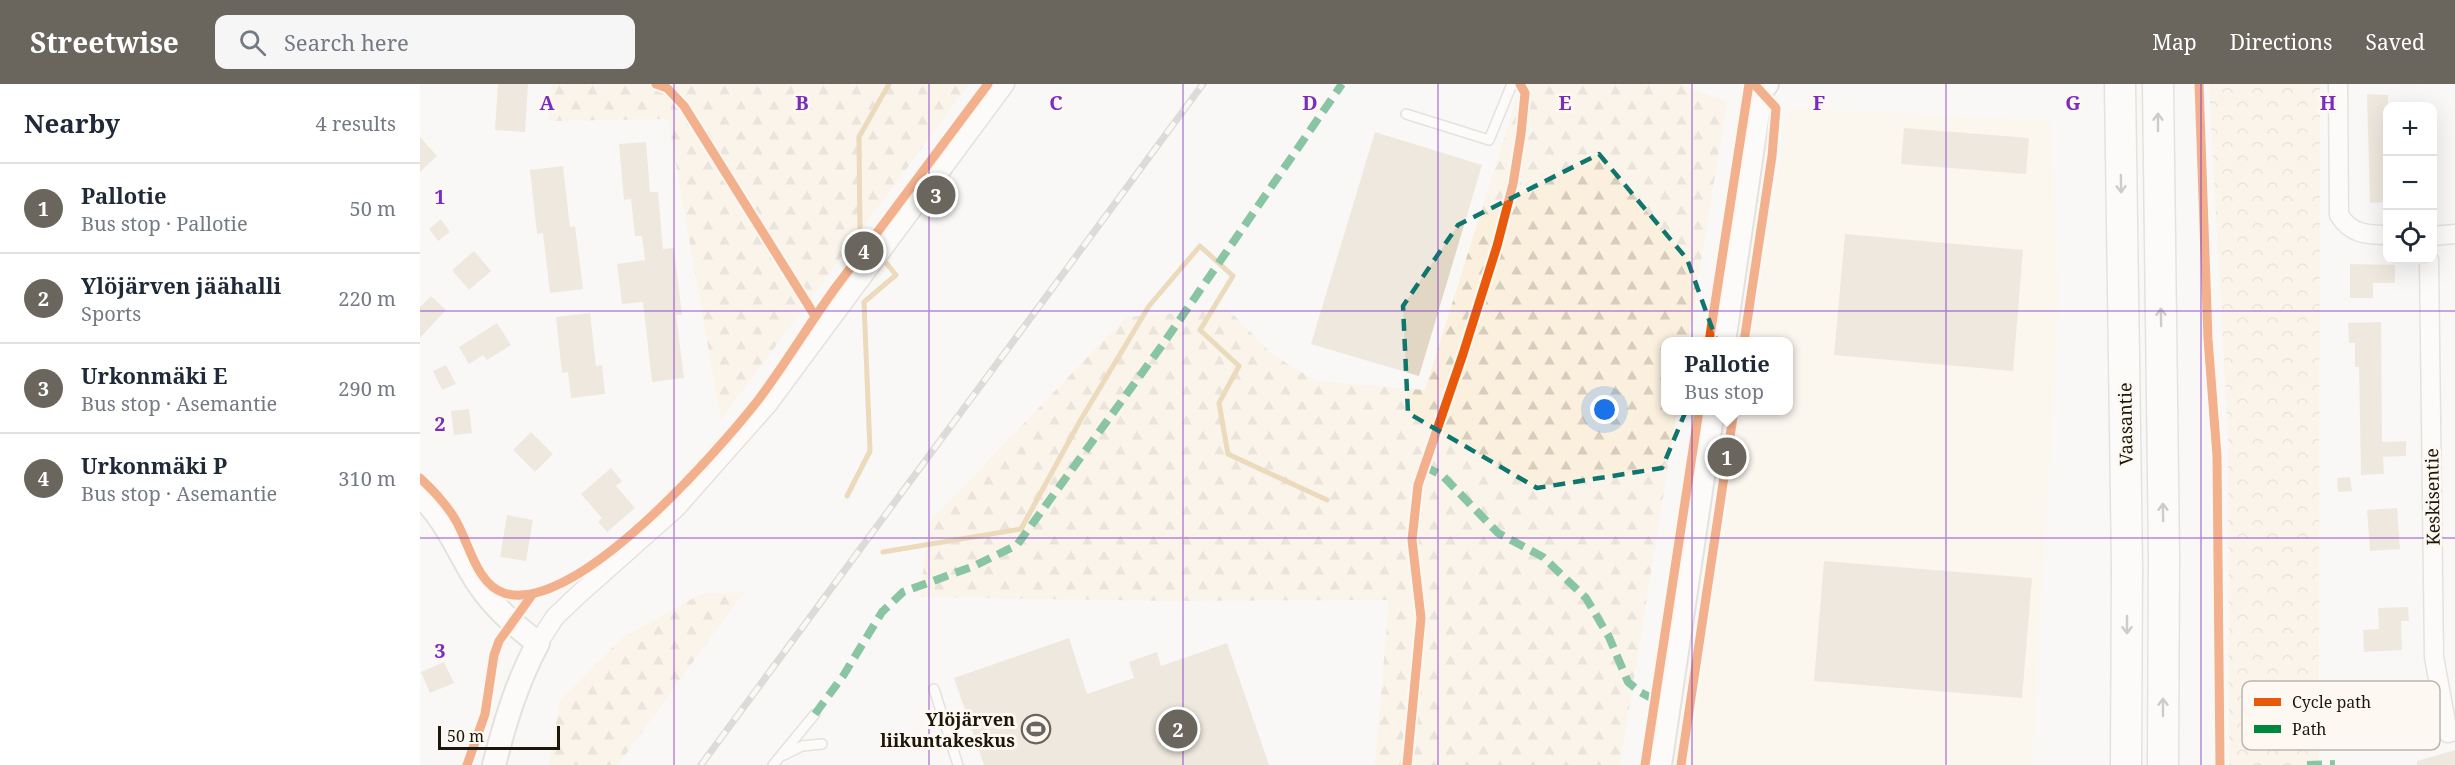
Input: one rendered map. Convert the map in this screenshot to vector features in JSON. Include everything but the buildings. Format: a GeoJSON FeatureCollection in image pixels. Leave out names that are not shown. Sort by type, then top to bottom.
{"type":"FeatureCollection","features":[{"type":"Feature","properties":{"kind":"highway","name":"Vaasantie"},"geometry":{"type":"LineString","coordinates":[[2120,84],[2127,566],[2126,765]]}},
{"type":"Feature","properties":{"kind":"highway","name":"Vaasantie"},"geometry":{"type":"LineString","coordinates":[[2158,84],[2164,556],[2163,765]]}},
{"type":"Feature","properties":{"kind":"street"},"geometry":{"type":"LineString","coordinates":[[494,765],[508,712],[524,669],[555,617],[676,508],[768,404],[1005,84]]}},
{"type":"Feature","properties":{"kind":"street"},"geometry":{"type":"LineString","coordinates":[[1725,337],[1761,92],[1767,84]]}},
{"type":"Feature","properties":{"kind":"street"},"geometry":{"type":"LineString","coordinates":[[2338,84],[2339,215],[2347,227],[2363,235],[2383,235]]}},
{"type":"Feature","properties":{"kind":"street"},"geometry":{"type":"LineString","coordinates":[[2437,236],[2455,234]]}},
{"type":"Feature","properties":{"kind":"street","name":"Keskisentie"},"geometry":{"type":"LineString","coordinates":[[2429,264],[2434,657],[2439,681]]}},
{"type":"Feature","properties":{"kind":"street"},"geometry":{"type":"LineString","coordinates":[[1660,765],[1712,415]]}},
{"type":"Feature","properties":{"kind":"street"},"geometry":{"type":"LineString","coordinates":[[420,495],[444,523],[472,573],[495,605],[513,624],[538,643]]}},
{"type":"Feature","properties":{"kind":"street","name":"Keskisentie"},"geometry":{"type":"LineString","coordinates":[[2440,683],[2451,732]]}},
{"type":"Feature","properties":{"kind":"lane"},"geometry":{"type":"LineString","coordinates":[[1406,114],[1489,140],[1512,84]]}},
{"type":"Feature","properties":{"kind":"lane"},"geometry":{"type":"LineString","coordinates":[[934,689],[958,765]]}},
{"type":"Feature","properties":{"kind":"lane"},"geometry":{"type":"LineString","coordinates":[[776,761],[815,714]]}},
{"type":"Feature","properties":{"kind":"lane"},"geometry":{"type":"LineString","coordinates":[[776,761],[802,746],[822,744]]}},
{"type":"Feature","properties":{"kind":"highlighted area"},"geometry":{"type":"Polygon","coordinates":[[[1599,154],[1687,259],[1716,339],[1662,468],[1537,488],[1408,413],[1403,306],[1458,225],[1599,154]]]}},
{"type":"Feature","properties":{"kind":"shaded area"},"geometry":{"type":"Polygon","coordinates":[[[1788,108],[2050,120],[2059,304],[2032,765],[1688,765],[1741,415],[1793,415],[1793,337],[1753,337],[1788,108]]]}},
{"type":"Feature","properties":{"kind":"green space"},"geometry":{"type":"Polygon","coordinates":[[[552,84],[969,84],[721,420],[668,119],[549,121],[552,84]]]}},
{"type":"Feature","properties":{"kind":"green space"},"geometry":{"type":"Polygon","coordinates":[[[1521,84],[1680,84],[1727,102],[1689,337],[1661,337],[1661,415],[1676,415],[1620,765],[1375,765],[1389,600],[1170,601],[920,597],[929,522],[1126,317],[1228,309],[1273,355],[1316,381],[1425,390],[1521,84]]]}},
{"type":"Feature","properties":{"kind":"green space"},"geometry":{"type":"Polygon","coordinates":[[[2209,84],[2320,84],[2319,681],[2242,681],[2242,750],[2319,750],[2319,765],[2229,765],[2228,439],[2209,84]]]}},
{"type":"Feature","properties":{"kind":"green space"},"geometry":{"type":"Polygon","coordinates":[[[744,592],[618,765],[549,765],[560,700],[622,638],[701,594],[744,592]]]}},
{"type":"Feature","properties":{"kind":"waterway"},"geometry":{"type":"LineString","coordinates":[[847,496],[870,451],[864,302],[896,275],[860,231],[859,137],[889,84]]}},
{"type":"Feature","properties":{"kind":"waterway"},"geometry":{"type":"LineString","coordinates":[[883,552],[1021,529],[1080,421],[1149,306],[1200,246],[1233,276],[1200,330],[1239,366],[1219,403],[1228,454],[1327,500]]}},
{"type":"Feature","properties":{"kind":"railway"},"geometry":{"type":"LineString","coordinates":[[701,765],[1203,84]]}},
{"type":"Feature","properties":{"kind":"marked path"},"geometry":{"type":"LineString","coordinates":[[815,714],[843,676],[882,612],[903,592],[974,566],[1017,545],[1163,344],[1342,84]]}},
{"type":"Feature","properties":{"kind":"marked path"},"geometry":{"type":"LineString","coordinates":[[1424,466],[1443,476],[1498,533],[1543,557],[1586,598],[1609,637],[1628,682],[1655,700]]}},
{"type":"Feature","properties":{"kind":"marked path"},"geometry":{"type":"LineString","coordinates":[[2307,765],[2335,764]]}},
{"type":"Feature","properties":{"kind":"cycle path"},"geometry":{"type":"LineString","coordinates":[[656,84],[667,88],[684,106],[815,316]]}},
{"type":"Feature","properties":{"kind":"cycle path"},"geometry":{"type":"LineString","coordinates":[[420,478],[451,513],[486,581],[504,593],[534,593],[568,580],[605,555],[643,524],[679,489],[759,399],[836,287],[988,84]]}},
{"type":"Feature","properties":{"kind":"cycle path"},"geometry":{"type":"LineString","coordinates":[[1407,765],[1421,618],[1412,540],[1418,485],[1463,354],[1497,246],[1513,184],[1525,93],[1520,84]]}},
{"type":"Feature","properties":{"kind":"cycle path"},"geometry":{"type":"LineString","coordinates":[[1710,337],[1749,84]]}},
{"type":"Feature","properties":{"kind":"cycle path"},"geometry":{"type":"LineString","coordinates":[[1745,337],[1772,156],[1776,108],[1754,84]]}},
{"type":"Feature","properties":{"kind":"cycle path"},"geometry":{"type":"LineString","coordinates":[[2199,84],[2208,339],[2217,456],[2220,765]]}},
{"type":"Feature","properties":{"kind":"cycle path"},"geometry":{"type":"LineString","coordinates":[[1645,765],[1698,415]]}},
{"type":"Feature","properties":{"kind":"cycle path"},"geometry":{"type":"LineString","coordinates":[[1681,765],[1733,415]]}},
{"type":"Feature","properties":{"kind":"cycle path"},"geometry":{"type":"LineString","coordinates":[[467,765],[485,714],[494,655],[499,641],[532,595]]}},
{"type":"Feature","properties":{"kind":"place","name":"Urkonmäki E"},"geometry":{"type":"Point","coordinates":[936,195]}},
{"type":"Feature","properties":{"kind":"place","name":"Urkonmäki P"},"geometry":{"type":"Point","coordinates":[864,251]}},
{"type":"Feature","properties":{"kind":"place","name":"Pallotie"},"geometry":{"type":"Point","coordinates":[1727,457]}},
{"type":"Feature","properties":{"kind":"place","name":"Ylöjärven liikuntakeskus"},"geometry":{"type":"Point","coordinates":[1036,729]}},
{"type":"Feature","properties":{"kind":"place","name":"Ylöjärven jäähalli"},"geometry":{"type":"Point","coordinates":[1178,729]}}]}
